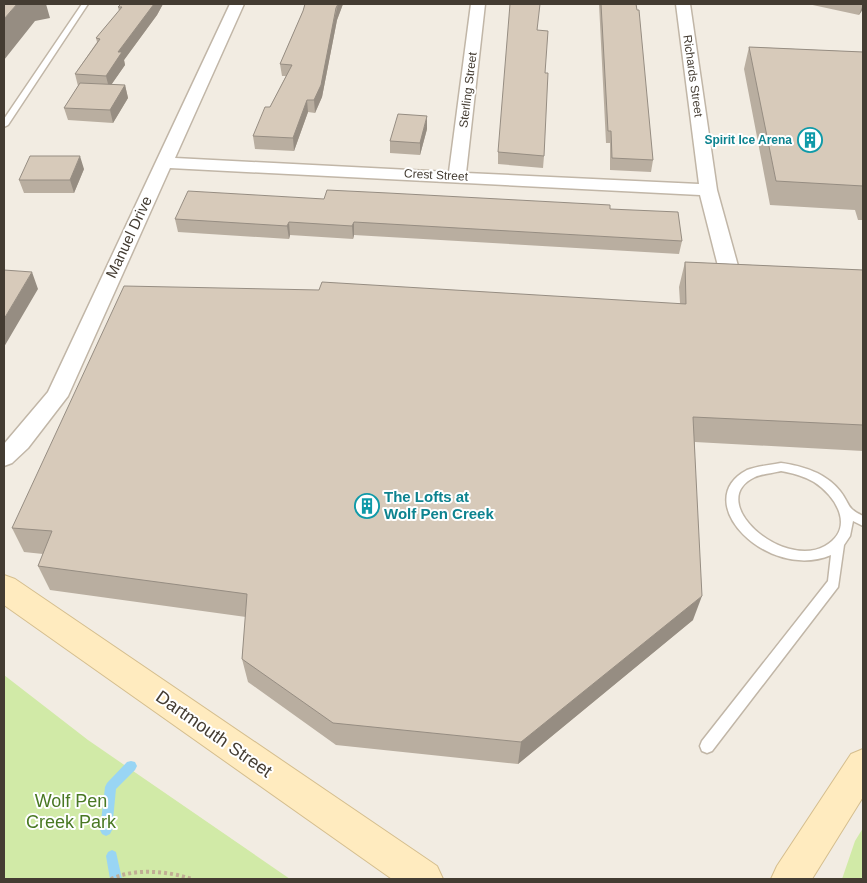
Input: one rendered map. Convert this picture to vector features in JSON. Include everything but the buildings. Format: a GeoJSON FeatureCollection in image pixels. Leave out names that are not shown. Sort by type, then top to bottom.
{"type":"FeatureCollection","features":[{"type":"Feature","properties":{"kind":"street","name":"Manuel Drive"},"geometry":{"type":"LineString","coordinates":[[4,458],[20,442],[57,396],[237,4]]}},
{"type":"Feature","properties":{"kind":"street","name":"Sterling Street"},"geometry":{"type":"LineString","coordinates":[[457,176],[478,4]]}},
{"type":"Feature","properties":{"kind":"street","name":"Richards Street"},"geometry":{"type":"LineString","coordinates":[[683,4],[708,190],[728,266]]}},
{"type":"Feature","properties":{"kind":"street","name":"Crest Street"},"geometry":{"type":"LineString","coordinates":[[163,163],[457,176],[708,190]]}},
{"type":"Feature","properties":{"kind":"street","name":"Dartmouth Street"},"geometry":{"type":"LineString","coordinates":[[4,588],[424,879]]}},
{"type":"Feature","properties":{"kind":"street"},"geometry":{"type":"LineString","coordinates":[[790,879],[863,766]]}},
{"type":"Feature","properties":{"kind":"lane"},"geometry":{"type":"LineString","coordinates":[[4,125],[85,4]]}},
{"type":"Feature","properties":{"kind":"lane"},"geometry":{"type":"LineString","coordinates":[[781,467],[800,470],[817,478],[832,489],[842,503],[845,512],[846,532],[838,544],[825,552],[807,556],[788,554],[768,548],[752,538],[740,525],[733,510],[732,496],[738,483],[749,474],[763,468],[781,467]]}},
{"type":"Feature","properties":{"kind":"lane"},"geometry":{"type":"LineString","coordinates":[[845,512],[863,522]]}},
{"type":"Feature","properties":{"kind":"lane"},"geometry":{"type":"LineString","coordinates":[[707,746],[834,583],[838,544]]}},
{"type":"Feature","properties":{"kind":"path"},"geometry":{"type":"LineString","coordinates":[[112,878],[148,872],[183,875],[192,879]]}},
{"type":"Feature","properties":{"kind":"green space","name":"Wolf Pen Creek Park"},"geometry":{"type":"Polygon","coordinates":[[[4,675],[88,740],[290,879],[4,879],[4,675]]]}},
{"type":"Feature","properties":{"kind":"green space"},"geometry":{"type":"Polygon","coordinates":[[[863,828],[863,879],[842,879],[855,841],[863,828]]]}},
{"type":"Feature","properties":{"kind":"waterway"},"geometry":{"type":"LineString","coordinates":[[106,830],[111,787],[131,766]]}},
{"type":"Feature","properties":{"kind":"waterway"},"geometry":{"type":"LineString","coordinates":[[112,856],[116,879]]}},
{"type":"Feature","properties":{"kind":"place","name":"Spirit Ice Arena"},"geometry":{"type":"Point","coordinates":[810,140]}},
{"type":"Feature","properties":{"kind":"place","name":"The Lofts at Wolf Pen Creek"},"geometry":{"type":"Point","coordinates":[367,506]}}]}
